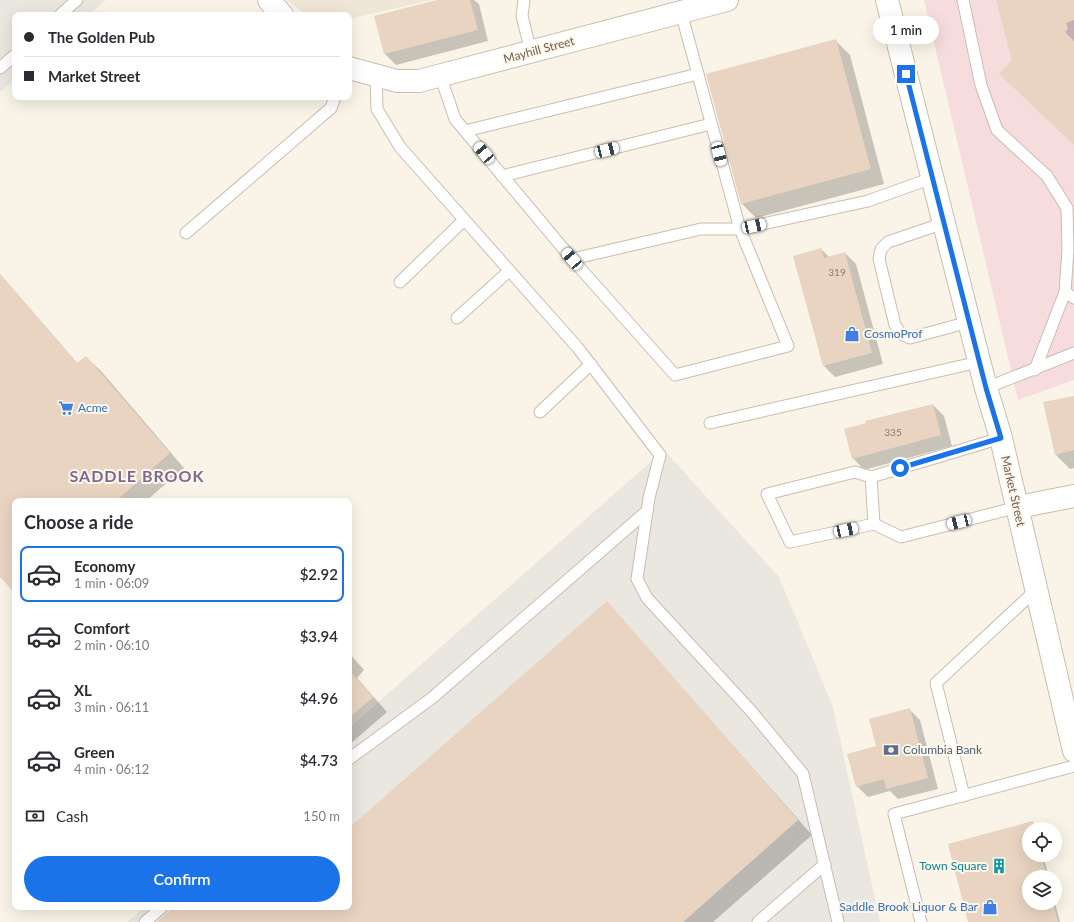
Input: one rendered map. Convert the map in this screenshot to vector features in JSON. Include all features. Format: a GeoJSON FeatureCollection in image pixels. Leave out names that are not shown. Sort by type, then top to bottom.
{"type":"FeatureCollection","features":[{"type":"Feature","properties":{"kind":"main road"},"geometry":{"type":"LineString","coordinates":[[269,0],[279,12]]}},
{"type":"Feature","properties":{"kind":"main road","name":"Mayhill Street"},"geometry":{"type":"LineString","coordinates":[[352,69],[397,81],[418,81],[531,52],[691,7],[728,0]]}},
{"type":"Feature","properties":{"kind":"main road","name":"Market Street"},"geometry":{"type":"LineString","coordinates":[[887,0],[986,388],[1001,438],[1074,751]]}},
{"type":"Feature","properties":{"kind":"main road"},"geometry":{"type":"LineString","coordinates":[[1018,507],[1070,499]]}},
{"type":"Feature","properties":{"kind":"lane"},"geometry":{"type":"LineString","coordinates":[[63,12],[77,0]]}},
{"type":"Feature","properties":{"kind":"lane"},"geometry":{"type":"LineString","coordinates":[[524,0],[522,16],[531,52]]}},
{"type":"Feature","properties":{"kind":"lane"},"geometry":{"type":"LineString","coordinates":[[963,0],[980,85],[997,130],[1047,176],[1067,208],[1070,295],[1035,370]]}},
{"type":"Feature","properties":{"kind":"lane"},"geometry":{"type":"LineString","coordinates":[[440,75],[455,119],[572,259],[675,375],[788,346],[740,229],[698,74],[691,7]]}},
{"type":"Feature","properties":{"kind":"lane"},"geometry":{"type":"LineString","coordinates":[[0,68],[12,57]]}},
{"type":"Feature","properties":{"kind":"lane"},"geometry":{"type":"LineString","coordinates":[[465,130],[698,74]]}},
{"type":"Feature","properties":{"kind":"lane"},"geometry":{"type":"LineString","coordinates":[[376,76],[377,109],[400,147],[591,364],[660,455],[647,511],[637,579],[648,598],[752,712],[803,774],[838,922]]}},
{"type":"Feature","properties":{"kind":"lane"},"geometry":{"type":"LineString","coordinates":[[186,234],[331,108],[334,100]]}},
{"type":"Feature","properties":{"kind":"lane"},"geometry":{"type":"LineString","coordinates":[[502,176],[711,124]]}},
{"type":"Feature","properties":{"kind":"lane"},"geometry":{"type":"LineString","coordinates":[[572,259],[701,229],[740,229],[868,201],[932,178]]}},
{"type":"Feature","properties":{"kind":"lane"},"geometry":{"type":"LineString","coordinates":[[400,282],[464,220]]}},
{"type":"Feature","properties":{"kind":"lane"},"geometry":{"type":"LineString","coordinates":[[944,223],[888,242],[881,249],[879,259],[894,326],[901,334],[910,338],[969,322]]}},
{"type":"Feature","properties":{"kind":"lane"},"geometry":{"type":"LineString","coordinates":[[457,318],[510,271]]}},
{"type":"Feature","properties":{"kind":"lane"},"geometry":{"type":"LineString","coordinates":[[986,388],[1074,354]]}},
{"type":"Feature","properties":{"kind":"lane"},"geometry":{"type":"LineString","coordinates":[[710,423],[980,362]]}},
{"type":"Feature","properties":{"kind":"lane"},"geometry":{"type":"LineString","coordinates":[[540,412],[591,364]]}},
{"type":"Feature","properties":{"kind":"lane"},"geometry":{"type":"LineString","coordinates":[[1001,438],[870,477],[855,472],[767,494],[790,542],[874,524],[901,537],[1018,507]]}},
{"type":"Feature","properties":{"kind":"lane"},"geometry":{"type":"LineString","coordinates":[[870,477],[874,524]]}},
{"type":"Feature","properties":{"kind":"lane"},"geometry":{"type":"LineString","coordinates":[[352,757],[432,698],[647,511]]}},
{"type":"Feature","properties":{"kind":"lane"},"geometry":{"type":"LineString","coordinates":[[964,796],[936,683],[1036,590]]}},
{"type":"Feature","properties":{"kind":"lane"},"geometry":{"type":"LineString","coordinates":[[921,922],[894,814],[1074,766]]}},
{"type":"Feature","properties":{"kind":"lane"},"geometry":{"type":"LineString","coordinates":[[758,922],[825,864]]}},
{"type":"Feature","properties":{"kind":"lane"},"geometry":{"type":"LineString","coordinates":[[145,922],[159,910]]}},
{"type":"Feature","properties":{"kind":"shaded area"},"geometry":{"type":"Polygon","coordinates":[[[0,0],[106,0],[92,12],[12,12],[12,82],[0,92],[0,0]]]}},
{"type":"Feature","properties":{"kind":"shaded area"},"geometry":{"type":"Polygon","coordinates":[[[286,0],[432,0],[352,18],[352,12],[303,12],[286,0]]]}},
{"type":"Feature","properties":{"kind":"shaded area"},"geometry":{"type":"Polygon","coordinates":[[[924,0],[1074,0],[1074,380],[1018,400],[924,0]]]}},
{"type":"Feature","properties":{"kind":"shaded area"},"geometry":{"type":"Polygon","coordinates":[[[664,450],[779,577],[833,707],[880,922],[127,922],[141,910],[352,910],[352,725],[664,450]]]}},
{"type":"Feature","properties":{"kind":"building"},"geometry":{"type":"Polygon","coordinates":[[[437,0],[470,0],[478,30],[384,54],[374,16],[437,0]]]}},
{"type":"Feature","properties":{"kind":"building"},"geometry":{"type":"Polygon","coordinates":[[[996,0],[1074,0],[1074,20],[1066,23],[1068,29],[1065,32],[1074,41],[1074,145],[999,74],[1012,60],[996,0]]]}},
{"type":"Feature","properties":{"kind":"building"},"geometry":{"type":"Polygon","coordinates":[[[836,39],[871,169],[741,204],[706,74],[836,39]]]}},
{"type":"Feature","properties":{"kind":"building"},"geometry":{"type":"Polygon","coordinates":[[[821,248],[824,258],[845,252],[872,353],[823,366],[793,256],[821,248]]]}},
{"type":"Feature","properties":{"kind":"building","name":"Acme"},"geometry":{"type":"Polygon","coordinates":[[[0,274],[77,363],[86,356],[170,453],[119,498],[12,498],[12,590],[0,577],[0,274]]]}},
{"type":"Feature","properties":{"kind":"building"},"geometry":{"type":"Polygon","coordinates":[[[1074,396],[1074,450],[1055,455],[1043,402],[1074,396]]]}},
{"type":"Feature","properties":{"kind":"building"},"geometry":{"type":"Polygon","coordinates":[[[933,404],[941,435],[852,459],[844,429],[866,423],[865,421],[933,404]]]}},
{"type":"Feature","properties":{"kind":"building"},"geometry":{"type":"Polygon","coordinates":[[[607,601],[798,820],[683,922],[157,922],[171,910],[352,910],[352,825],[607,601]]]}},
{"type":"Feature","properties":{"kind":"building"},"geometry":{"type":"Polygon","coordinates":[[[352,673],[373,697],[352,715],[352,673]]]}},
{"type":"Feature","properties":{"kind":"building","name":"Columbia Bank"},"geometry":{"type":"Polygon","coordinates":[[[910,708],[928,778],[886,789],[884,779],[856,787],[847,754],[876,746],[869,719],[910,708]]]}},
{"type":"Feature","properties":{"kind":"building","name":"Town Square"},"geometry":{"type":"Polygon","coordinates":[[[1022,824],[1022,862],[1043,862],[1045,870],[1022,870],[1022,910],[1055,910],[1058,922],[968,922],[948,844],[1022,824]]]}},
{"type":"Feature","properties":{"kind":"place","name":"CosmoProf"},"geometry":{"type":"Point","coordinates":[852,334]}},
{"type":"Feature","properties":{"kind":"place","name":"Acme"},"geometry":{"type":"Point","coordinates":[66,408]}},
{"type":"Feature","properties":{"kind":"place","name":"Columbia Bank"},"geometry":{"type":"Point","coordinates":[891,750]}},
{"type":"Feature","properties":{"kind":"place","name":"Town Square"},"geometry":{"type":"Point","coordinates":[999,866]}},
{"type":"Feature","properties":{"kind":"place","name":"Saddle Brook Liquor & Bar"},"geometry":{"type":"Point","coordinates":[990,907]}},
{"type":"Feature","properties":{"kind":"district","name":"SADDLE BROOK"},"geometry":{"type":"Point","coordinates":[137,476]}},
{"type":"Feature","properties":{"kind":"route"},"geometry":{"type":"LineString","coordinates":[[900,468],[1001,438],[986,388],[906,74]]}}]}
